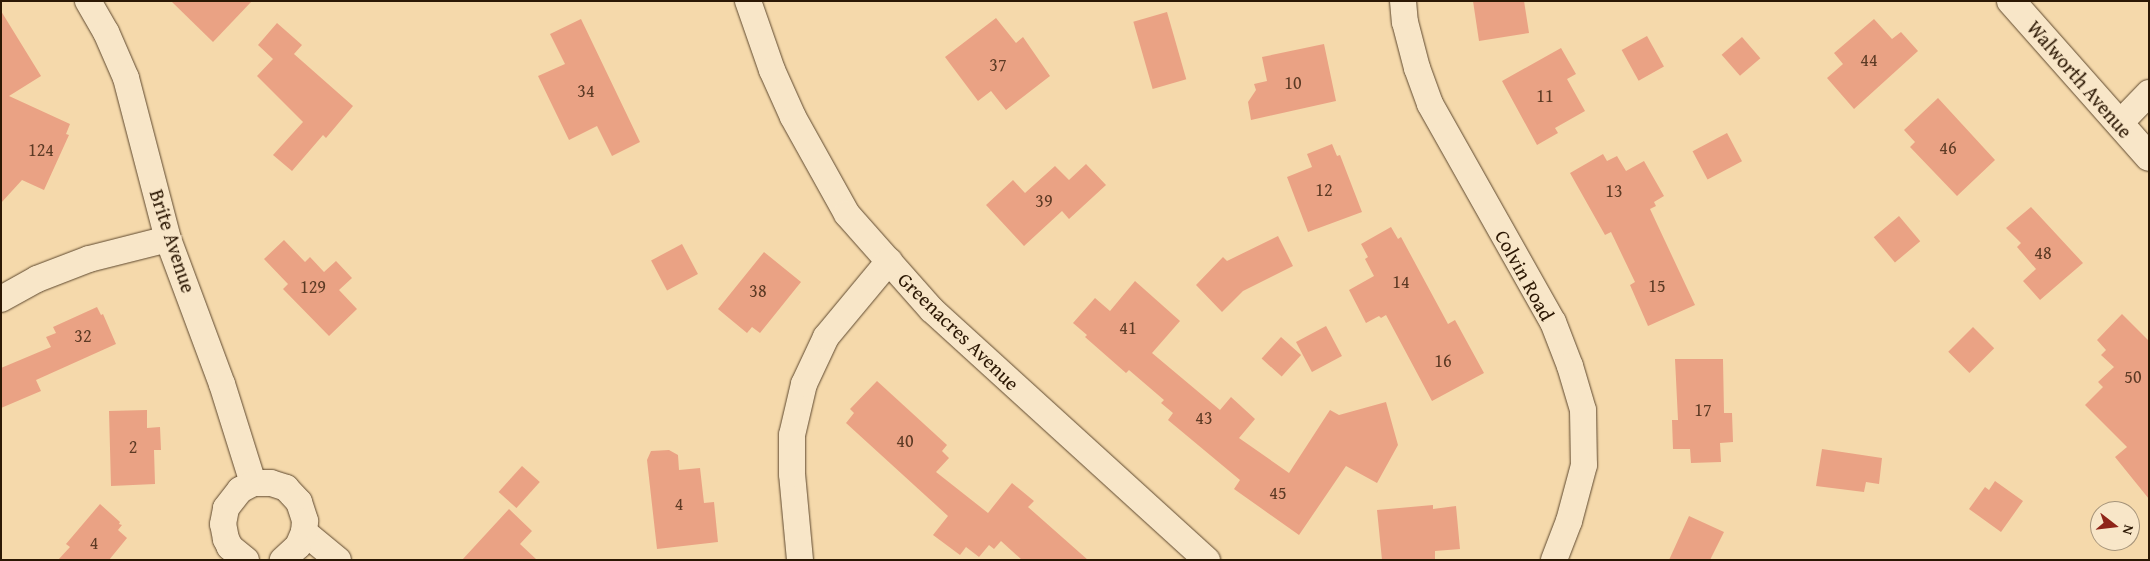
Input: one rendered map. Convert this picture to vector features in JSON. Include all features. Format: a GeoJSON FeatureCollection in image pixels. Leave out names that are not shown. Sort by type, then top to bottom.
{"type":"FeatureCollection","features":[{"type":"Feature","properties":{"kind":"street","name":"Brite Avenue"},"geometry":{"type":"LineString","coordinates":[[88,1],[106,32],[126,78],[168,239],[222,384],[253,483]]}},
{"type":"Feature","properties":{"kind":"street","name":"Greenacres Avenue"},"geometry":{"type":"LineString","coordinates":[[748,1],[772,70],[793,117],[817,164],[847,214],[932,310],[1207,560]]}},
{"type":"Feature","properties":{"kind":"street","name":"Colvin Road"},"geometry":{"type":"LineString","coordinates":[[1404,1],[1405,22],[1417,68],[1430,104],[1552,322],[1570,366],[1583,410],[1582,473],[1569,521],[1554,560]]}},
{"type":"Feature","properties":{"kind":"street","name":"Walworth Avenue"},"geometry":{"type":"LineString","coordinates":[[2011,1],[2149,157]]}},
{"type":"Feature","properties":{"kind":"street"},"geometry":{"type":"LineString","coordinates":[[2119,124],[2149,94]]}},
{"type":"Feature","properties":{"kind":"street"},"geometry":{"type":"LineString","coordinates":[[1,299],[37,279],[89,259],[168,239]]}},
{"type":"Feature","properties":{"kind":"street"},"geometry":{"type":"LineString","coordinates":[[800,560],[793,491],[792,435],[804,384],[826,337],[889,261]]}},
{"type":"Feature","properties":{"kind":"street"},"geometry":{"type":"LineString","coordinates":[[232,556],[223,524],[226,508],[240,490],[253,483],[271,483],[286,488],[302,508],[304,532],[298,546],[282,560]]}},
{"type":"Feature","properties":{"kind":"street"},"geometry":{"type":"LineString","coordinates":[[304,532],[338,560]]}},
{"type":"Feature","properties":{"kind":"building"},"geometry":{"type":"Polygon","coordinates":[[[171,1],[252,1],[213,42],[171,1]]]}},
{"type":"Feature","properties":{"kind":"building"},"geometry":{"type":"Polygon","coordinates":[[[1473,1],[1524,1],[1529,33],[1479,41],[1473,1]]]}},
{"type":"Feature","properties":{"kind":"building"},"geometry":{"type":"Polygon","coordinates":[[[1,11],[41,76],[9,96],[70,124],[66,134],[69,135],[44,190],[22,180],[1,203],[1,11]]]}},
{"type":"Feature","properties":{"kind":"building"},"geometry":{"type":"Polygon","coordinates":[[[1167,12],[1186,79],[1153,89],[1133,22],[1167,12]]]}},
{"type":"Feature","properties":{"kind":"building"},"geometry":{"type":"Polygon","coordinates":[[[996,18],[1016,43],[1023,37],[1050,76],[1006,110],[991,91],[978,101],[945,57],[996,18]]]}},
{"type":"Feature","properties":{"kind":"building"},"geometry":{"type":"Polygon","coordinates":[[[581,19],[640,142],[612,156],[597,126],[569,140],[538,76],[565,64],[550,34],[581,19]]]}},
{"type":"Feature","properties":{"kind":"building"},"geometry":{"type":"Polygon","coordinates":[[[1874,19],[1892,39],[1901,32],[1918,51],[1854,109],[1827,78],[1843,64],[1834,53],[1874,19]]]}},
{"type":"Feature","properties":{"kind":"building"},"geometry":{"type":"Polygon","coordinates":[[[277,23],[302,45],[294,54],[353,106],[326,138],[323,135],[292,171],[273,155],[303,122],[257,76],[273,59],[258,45],[277,23]]]}},
{"type":"Feature","properties":{"kind":"building"},"geometry":{"type":"Polygon","coordinates":[[[1647,36],[1664,67],[1639,81],[1622,50],[1647,36]]]}},
{"type":"Feature","properties":{"kind":"building"},"geometry":{"type":"Polygon","coordinates":[[[1742,37],[1760,58],[1740,76],[1722,55],[1742,37]]]}},
{"type":"Feature","properties":{"kind":"building"},"geometry":{"type":"Polygon","coordinates":[[[1324,44],[1336,101],[1251,120],[1248,102],[1256,90],[1254,84],[1267,81],[1262,57],[1324,44]]]}},
{"type":"Feature","properties":{"kind":"building"},"geometry":{"type":"Polygon","coordinates":[[[1561,48],[1576,74],[1567,79],[1585,111],[1555,128],[1558,133],[1537,145],[1502,81],[1561,48]]]}},
{"type":"Feature","properties":{"kind":"building"},"geometry":{"type":"Polygon","coordinates":[[[1938,98],[1995,160],[1957,196],[1910,147],[1915,142],[1904,130],[1938,98]]]}},
{"type":"Feature","properties":{"kind":"building"},"geometry":{"type":"Polygon","coordinates":[[[1727,133],[1742,161],[1708,180],[1693,151],[1727,133]]]}},
{"type":"Feature","properties":{"kind":"building"},"geometry":{"type":"Polygon","coordinates":[[[1332,144],[1337,156],[1340,155],[1362,212],[1308,232],[1287,177],[1312,167],[1307,154],[1332,144]]]}},
{"type":"Feature","properties":{"kind":"building"},"geometry":{"type":"Polygon","coordinates":[[[1603,154],[1607,161],[1617,156],[1626,171],[1644,161],[1664,196],[1654,202],[1656,206],[1650,209],[1695,305],[1648,326],[1630,285],[1635,282],[1611,232],[1605,235],[1570,173],[1603,154]]]}},
{"type":"Feature","properties":{"kind":"building"},"geometry":{"type":"Polygon","coordinates":[[[1086,164],[1106,185],[1069,219],[1062,211],[1024,246],[986,205],[1013,180],[1025,193],[1055,166],[1069,180],[1086,164]]]}},
{"type":"Feature","properties":{"kind":"building"},"geometry":{"type":"Polygon","coordinates":[[[2031,207],[2083,263],[2040,300],[2023,281],[2036,269],[2017,247],[2021,243],[2006,228],[2031,207]]]}},
{"type":"Feature","properties":{"kind":"building"},"geometry":{"type":"Polygon","coordinates":[[[1899,216],[1920,241],[1895,262],[1874,237],[1899,216]]]}},
{"type":"Feature","properties":{"kind":"building"},"geometry":{"type":"Polygon","coordinates":[[[1391,227],[1398,239],[1401,237],[1448,324],[1455,320],[1484,373],[1432,401],[1386,315],[1381,318],[1379,316],[1366,323],[1349,290],[1374,276],[1365,259],[1368,257],[1361,244],[1391,227]]]}},
{"type":"Feature","properties":{"kind":"building"},"geometry":{"type":"Polygon","coordinates":[[[1278,236],[1293,266],[1243,291],[1222,312],[1196,285],[1223,257],[1227,261],[1278,236]]]}},
{"type":"Feature","properties":{"kind":"building"},"geometry":{"type":"Polygon","coordinates":[[[284,240],[305,262],[310,257],[324,272],[336,261],[352,278],[339,290],[357,309],[329,336],[283,289],[288,284],[264,259],[284,240]]]}},
{"type":"Feature","properties":{"kind":"building"},"geometry":{"type":"Polygon","coordinates":[[[682,244],[698,274],[667,290],[651,260],[682,244]]]}},
{"type":"Feature","properties":{"kind":"building"},"geometry":{"type":"Polygon","coordinates":[[[764,252],[801,282],[760,333],[752,327],[747,333],[718,309],[764,252]]]}},
{"type":"Feature","properties":{"kind":"building"},"geometry":{"type":"Polygon","coordinates":[[[1135,281],[1180,321],[1152,353],[1220,410],[1231,397],[1255,419],[1239,438],[1289,473],[1330,410],[1339,415],[1386,402],[1398,445],[1377,483],[1346,466],[1299,535],[1234,489],[1240,480],[1168,420],[1173,413],[1161,403],[1164,400],[1129,370],[1126,373],[1085,337],[1087,335],[1073,323],[1095,298],[1110,311],[1135,281]]]}},
{"type":"Feature","properties":{"kind":"building"},"geometry":{"type":"Polygon","coordinates":[[[97,307],[101,315],[103,314],[116,344],[36,380],[41,391],[1,408],[1,368],[51,347],[46,337],[56,333],[53,327],[97,307]]]}},
{"type":"Feature","properties":{"kind":"building"},"geometry":{"type":"Polygon","coordinates":[[[2122,314],[2149,341],[2149,499],[2115,457],[2127,447],[2085,405],[2103,387],[2098,382],[2114,367],[2101,355],[2106,350],[2097,340],[2122,314]]]}},
{"type":"Feature","properties":{"kind":"building"},"geometry":{"type":"Polygon","coordinates":[[[1326,326],[1342,356],[1312,372],[1296,342],[1326,326]]]}},
{"type":"Feature","properties":{"kind":"building"},"geometry":{"type":"Polygon","coordinates":[[[1973,327],[1994,348],[1969,373],[1948,352],[1973,327]]]}},
{"type":"Feature","properties":{"kind":"building"},"geometry":{"type":"Polygon","coordinates":[[[1281,337],[1301,355],[1282,377],[1262,359],[1281,337]]]}},
{"type":"Feature","properties":{"kind":"building"},"geometry":{"type":"Polygon","coordinates":[[[1675,359],[1723,359],[1724,413],[1732,413],[1733,442],[1720,443],[1721,462],[1691,463],[1690,449],[1673,449],[1672,420],[1678,420],[1675,359]]]}},
{"type":"Feature","properties":{"kind":"building"},"geometry":{"type":"Polygon","coordinates":[[[877,381],[947,445],[942,451],[949,458],[936,472],[988,513],[1012,483],[1034,501],[1028,507],[1088,560],[1022,560],[1001,541],[994,549],[989,545],[979,557],[966,547],[960,555],[933,535],[948,516],[846,423],[854,413],[850,409],[877,381]]]}},
{"type":"Feature","properties":{"kind":"building"},"geometry":{"type":"Polygon","coordinates":[[[147,410],[147,428],[160,427],[161,450],[154,450],[155,484],[111,486],[109,411],[147,410]]]}},
{"type":"Feature","properties":{"kind":"building"},"geometry":{"type":"Polygon","coordinates":[[[1822,449],[1882,458],[1879,484],[1866,482],[1864,492],[1816,486],[1822,449]]]}},
{"type":"Feature","properties":{"kind":"building"},"geometry":{"type":"Polygon","coordinates":[[[669,450],[678,455],[679,470],[700,468],[704,503],[714,502],[718,542],[657,549],[647,460],[651,451],[669,450]]]}},
{"type":"Feature","properties":{"kind":"building"},"geometry":{"type":"Polygon","coordinates":[[[522,466],[540,482],[516,508],[499,492],[522,466]]]}},
{"type":"Feature","properties":{"kind":"building"},"geometry":{"type":"Polygon","coordinates":[[[1995,481],[2023,501],[2001,532],[1969,509],[1985,487],[1989,490],[1995,481]]]}},
{"type":"Feature","properties":{"kind":"building"},"geometry":{"type":"Polygon","coordinates":[[[100,504],[120,522],[119,524],[122,525],[118,530],[127,538],[109,560],[58,560],[70,547],[66,544],[100,504]]]}},
{"type":"Feature","properties":{"kind":"building"},"geometry":{"type":"Polygon","coordinates":[[[1433,505],[1433,509],[1456,506],[1460,549],[1435,551],[1435,560],[1382,560],[1377,510],[1433,505]]]}},
{"type":"Feature","properties":{"kind":"building"},"geometry":{"type":"Polygon","coordinates":[[[509,509],[532,531],[520,544],[537,560],[462,560],[509,509]]]}},
{"type":"Feature","properties":{"kind":"building"},"geometry":{"type":"Polygon","coordinates":[[[1689,516],[1724,532],[1710,560],[1669,560],[1689,516]]]}}]}
